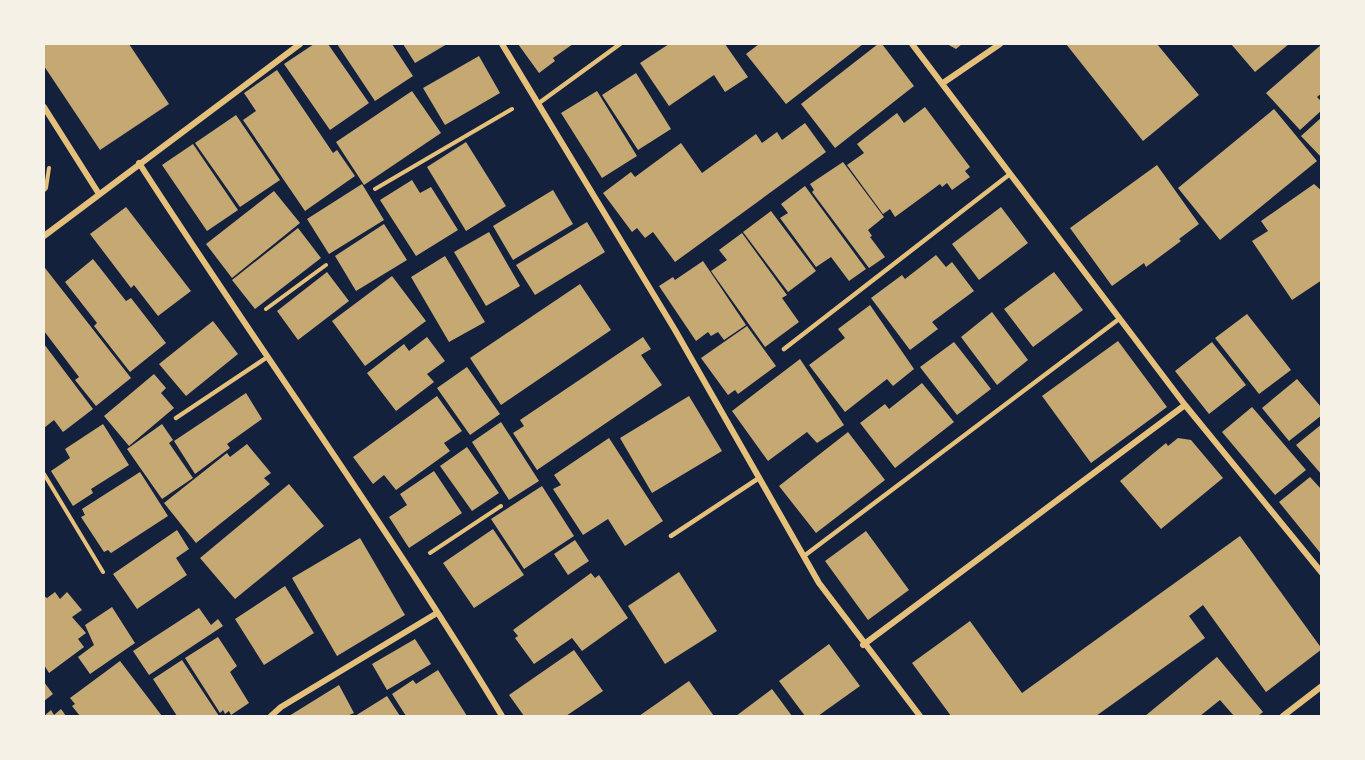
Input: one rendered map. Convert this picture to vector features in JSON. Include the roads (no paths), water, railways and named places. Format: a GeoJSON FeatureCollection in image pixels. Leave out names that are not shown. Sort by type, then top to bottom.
{"type":"FeatureCollection","features":[{"type":"Feature","properties":{"kind":"street"},"geometry":{"type":"LineString","coordinates":[[44,236],[300,44]]}},
{"type":"Feature","properties":{"kind":"street"},"geometry":{"type":"LineString","coordinates":[[502,44],[675,330],[819,583],[863,645],[920,717]]}},
{"type":"Feature","properties":{"kind":"street"},"geometry":{"type":"LineString","coordinates":[[912,44],[1185,405],[1322,573]]}},
{"type":"Feature","properties":{"kind":"street"},"geometry":{"type":"LineString","coordinates":[[943,83],[1000,44]]}},
{"type":"Feature","properties":{"kind":"street"},"geometry":{"type":"LineString","coordinates":[[44,107],[99,194]]}},
{"type":"Feature","properties":{"kind":"street"},"geometry":{"type":"LineString","coordinates":[[139,163],[244,326],[362,496],[502,717]]}},
{"type":"Feature","properties":{"kind":"street"},"geometry":{"type":"LineString","coordinates":[[863,645],[1185,405]]}},
{"type":"Feature","properties":{"kind":"street"},"geometry":{"type":"LineString","coordinates":[[271,717],[280,707],[437,613]]}},
{"type":"Feature","properties":{"kind":"street"},"geometry":{"type":"LineString","coordinates":[[1282,717],[1322,686]]}},
{"type":"Feature","properties":{"kind":"lane"},"geometry":{"type":"LineString","coordinates":[[539,103],[620,44]]}},
{"type":"Feature","properties":{"kind":"lane"},"geometry":{"type":"LineString","coordinates":[[784,349],[1010,174]]}},
{"type":"Feature","properties":{"kind":"lane"},"geometry":{"type":"LineString","coordinates":[[804,556],[1119,319]]}},
{"type":"Feature","properties":{"kind":"lane"},"geometry":{"type":"LineString","coordinates":[[176,418],[266,358]]}},
{"type":"Feature","properties":{"kind":"lane"},"geometry":{"type":"LineString","coordinates":[[671,536],[759,478]]}}]}
